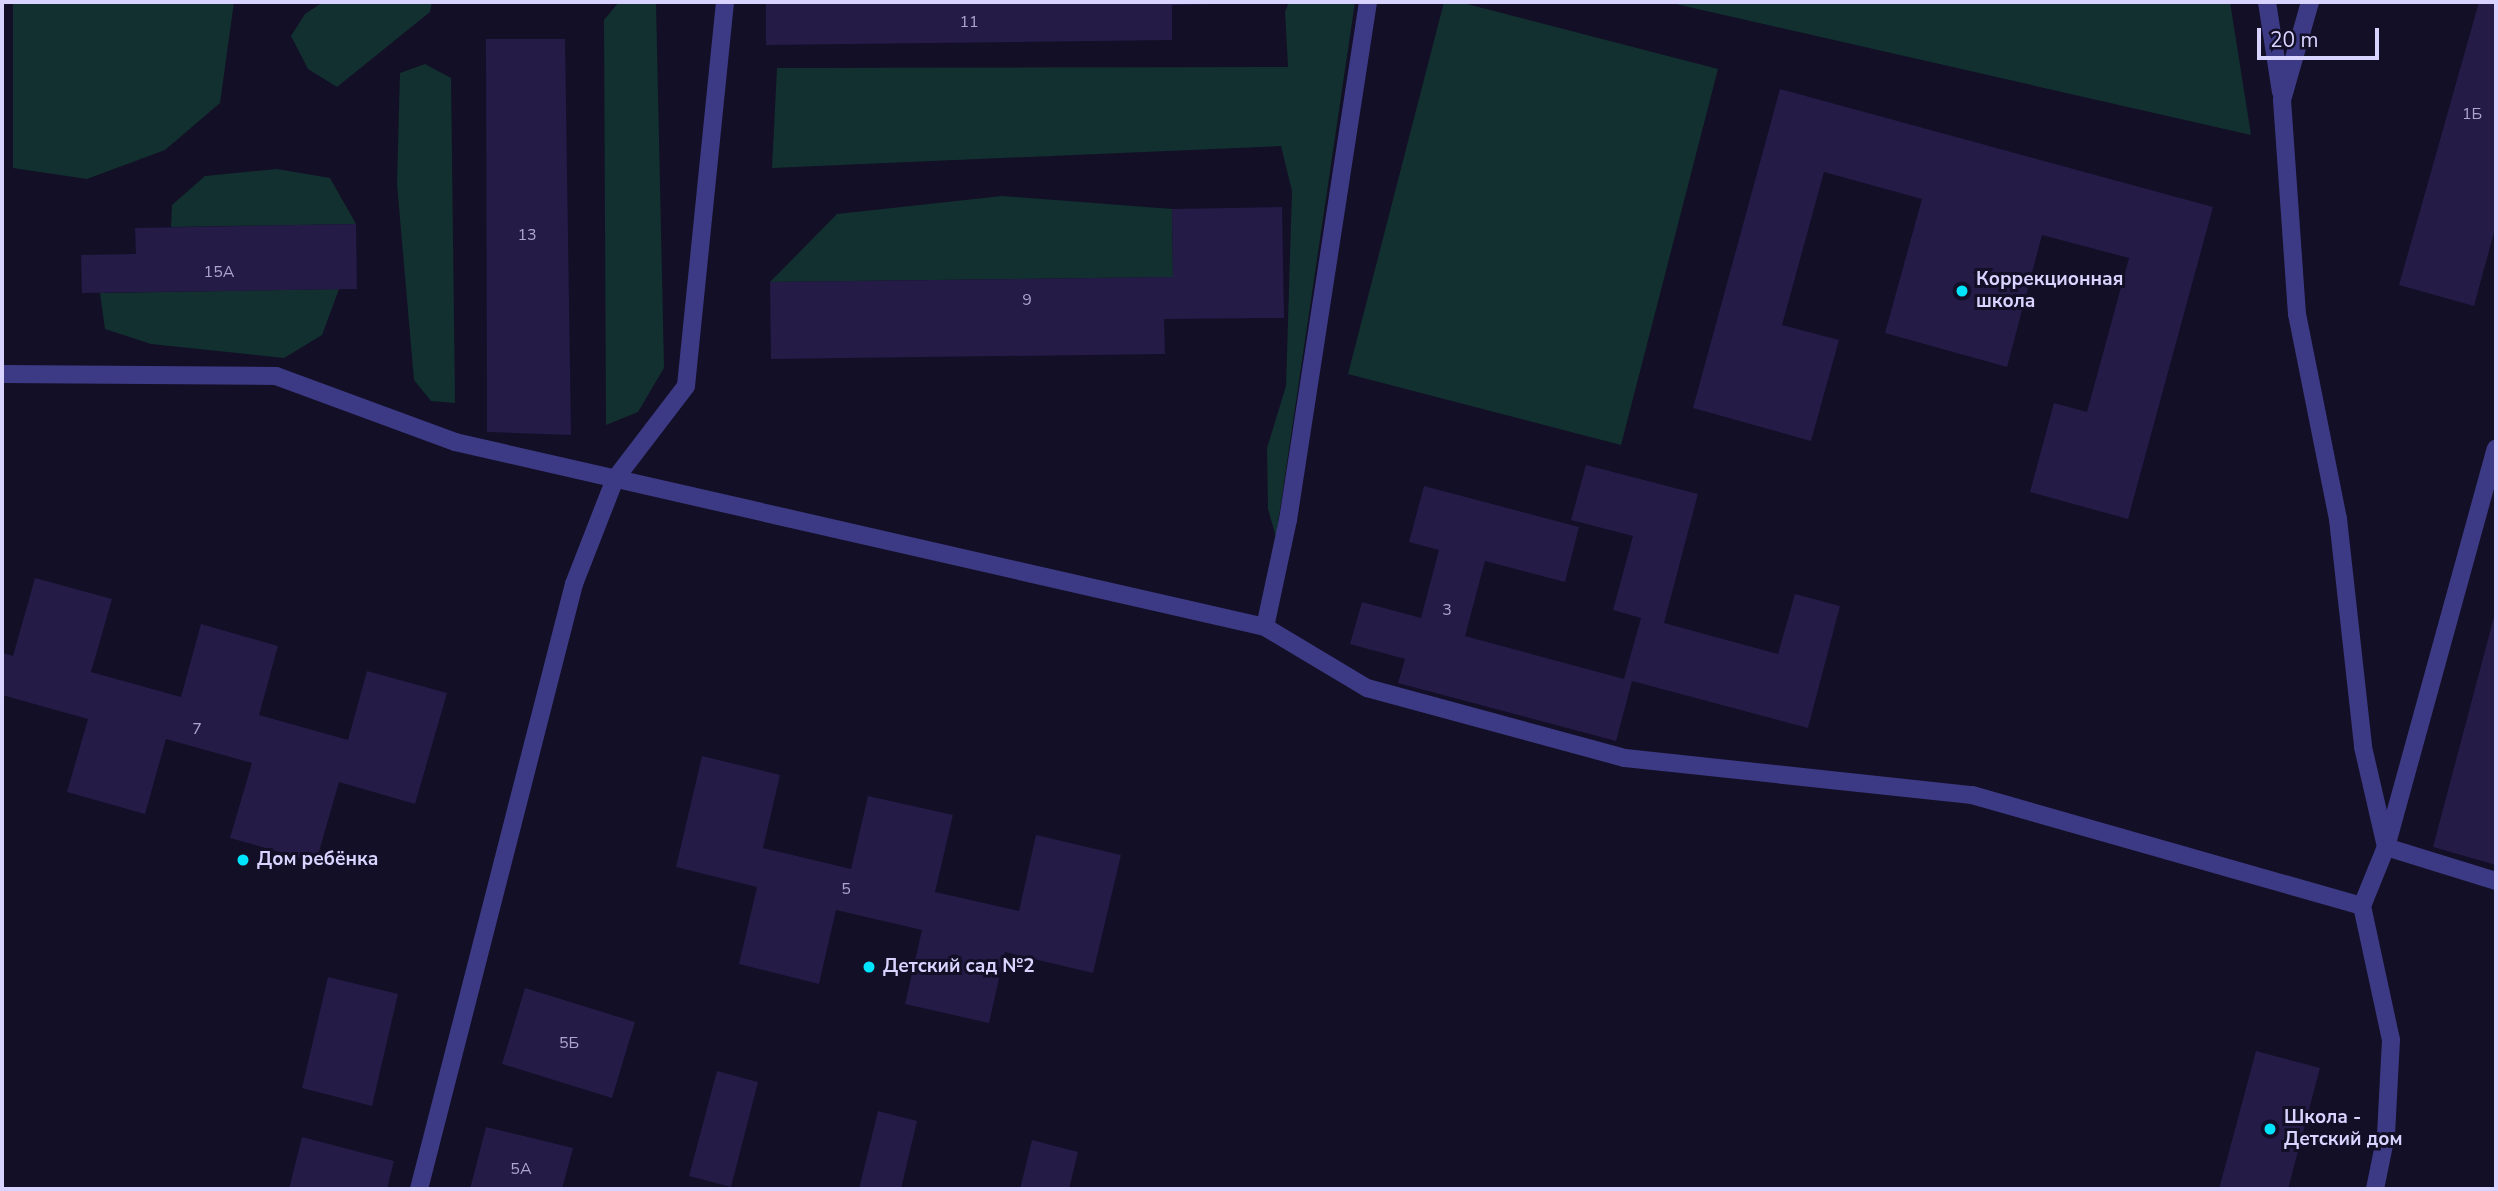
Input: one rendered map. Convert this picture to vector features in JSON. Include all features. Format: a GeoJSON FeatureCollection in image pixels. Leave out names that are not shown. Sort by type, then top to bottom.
{"type":"FeatureCollection","features":[{"type":"Feature","properties":{"kind":"lane"},"geometry":{"type":"LineString","coordinates":[[419,1189],[574,584],[615,479],[686,386],[725,2]]}},
{"type":"Feature","properties":{"kind":"lane"},"geometry":{"type":"LineString","coordinates":[[1265,627],[1288,520],[1368,2]]}},
{"type":"Feature","properties":{"kind":"lane"},"geometry":{"type":"LineString","coordinates":[[2267,2],[2282,100],[2297,314],[2338,519],[2363,747],[2386,846]]}},
{"type":"Feature","properties":{"kind":"lane"},"geometry":{"type":"LineString","coordinates":[[2282,100],[2309,2]]}},
{"type":"Feature","properties":{"kind":"lane"},"geometry":{"type":"LineString","coordinates":[[2,374],[276,376],[456,442],[1265,627],[1367,688],[1625,758],[1972,795],[2362,906]]}},
{"type":"Feature","properties":{"kind":"lane"},"geometry":{"type":"LineString","coordinates":[[2375,1189],[2386,1135],[2391,1040],[2362,906],[2386,846],[2496,449]]}},
{"type":"Feature","properties":{"kind":"lane"},"geometry":{"type":"LineString","coordinates":[[2386,846],[2496,881]]}},
{"type":"Feature","properties":{"kind":"green space"},"geometry":{"type":"Polygon","coordinates":[[[13,2],[234,2],[220,103],[165,150],[87,179],[13,168],[13,2]]]}},
{"type":"Feature","properties":{"kind":"green space"},"geometry":{"type":"Polygon","coordinates":[[[323,2],[432,2],[430,12],[337,87],[308,69],[291,36],[305,14],[323,2]]]}},
{"type":"Feature","properties":{"kind":"green space"},"geometry":{"type":"Polygon","coordinates":[[[619,2],[656,2],[664,368],[638,412],[606,425],[604,20],[619,2]]]}},
{"type":"Feature","properties":{"kind":"green space"},"geometry":{"type":"Polygon","coordinates":[[[1289,2],[1355,2],[1276,537],[1268,509],[1267,448],[1286,386],[1292,191],[1281,146],[772,168],[777,68],[1288,67],[1285,12],[1289,2]]]}},
{"type":"Feature","properties":{"kind":"green space"},"geometry":{"type":"Polygon","coordinates":[[[1444,2],[1459,2],[1718,69],[1621,445],[1348,374],[1444,2]]]}},
{"type":"Feature","properties":{"kind":"green space"},"geometry":{"type":"Polygon","coordinates":[[[1667,2],[2230,2],[2251,135],[1667,2]]]}},
{"type":"Feature","properties":{"kind":"green space"},"geometry":{"type":"Polygon","coordinates":[[[425,64],[451,78],[455,403],[431,401],[414,380],[397,184],[400,73],[425,64]]]}},
{"type":"Feature","properties":{"kind":"green space"},"geometry":{"type":"Polygon","coordinates":[[[277,169],[330,178],[356,224],[171,227],[172,205],[205,176],[277,169]]]}},
{"type":"Feature","properties":{"kind":"green space"},"geometry":{"type":"Polygon","coordinates":[[[1002,196],[1172,209],[1173,277],[770,282],[837,214],[1002,196]]]}},
{"type":"Feature","properties":{"kind":"green space"},"geometry":{"type":"Polygon","coordinates":[[[339,289],[322,335],[284,358],[151,344],[105,329],[100,293],[339,289]]]}},
{"type":"Feature","properties":{"kind":"building"},"geometry":{"type":"Polygon","coordinates":[[[766,2],[1213,4],[1172,5],[1172,40],[766,45],[766,2]]]}},
{"type":"Feature","properties":{"kind":"building"},"geometry":{"type":"Polygon","coordinates":[[[2479,2],[2496,2],[2496,225],[2474,306],[2399,285],[2479,2]]]}},
{"type":"Feature","properties":{"kind":"building"},"geometry":{"type":"Polygon","coordinates":[[[486,39],[565,39],[571,435],[487,432],[486,39]]]}},
{"type":"Feature","properties":{"kind":"building","name":"Коррекционная школа"},"geometry":{"type":"Polygon","coordinates":[[[1780,89],[2213,207],[2128,519],[2030,492],[2054,403],[2087,412],[2129,258],[2042,235],[2007,367],[1885,333],[1922,199],[1824,172],[1782,325],[1839,340],[1811,441],[1693,408],[1780,89]]]}},
{"type":"Feature","properties":{"kind":"building"},"geometry":{"type":"Polygon","coordinates":[[[1282,207],[1284,318],[1164,319],[1165,354],[771,359],[770,282],[1173,277],[1172,209],[1282,207]]]}},
{"type":"Feature","properties":{"kind":"building"},"geometry":{"type":"Polygon","coordinates":[[[356,224],[357,289],[82,293],[81,255],[136,254],[135,228],[356,224]]]}},
{"type":"Feature","properties":{"kind":"building"},"geometry":{"type":"Polygon","coordinates":[[[1586,465],[1698,494],[1664,623],[1778,654],[1795,594],[1840,606],[1808,728],[1632,681],[1616,741],[1398,683],[1405,659],[1350,644],[1362,602],[1421,618],[1439,550],[1409,542],[1424,486],[1579,527],[1565,582],[1485,561],[1465,636],[1624,679],[1641,618],[1613,610],[1633,536],[1571,520],[1586,465]]]}},
{"type":"Feature","properties":{"kind":"building"},"geometry":{"type":"Polygon","coordinates":[[[35,578],[112,599],[91,672],[181,697],[201,624],[278,646],[259,715],[348,740],[367,671],[447,693],[415,804],[339,782],[316,862],[230,838],[252,763],[166,739],[145,814],[67,792],[88,719],[2,695],[2,653],[13,656],[35,578]]]}},
{"type":"Feature","properties":{"kind":"building"},"geometry":{"type":"Polygon","coordinates":[[[2496,613],[2496,865],[2433,847],[2496,613]]]}},
{"type":"Feature","properties":{"kind":"building"},"geometry":{"type":"Polygon","coordinates":[[[702,756],[780,775],[763,848],[851,869],[868,796],[953,815],[935,892],[1019,911],[1036,835],[1121,855],[1093,973],[1005,952],[989,1023],[905,1004],[922,930],[836,910],[819,984],[739,964],[757,887],[676,867],[702,756]]]}},
{"type":"Feature","properties":{"kind":"building"},"geometry":{"type":"Polygon","coordinates":[[[328,977],[398,994],[372,1106],[302,1088],[328,977]]]}},
{"type":"Feature","properties":{"kind":"building"},"geometry":{"type":"Polygon","coordinates":[[[525,988],[635,1022],[612,1098],[502,1064],[525,988]]]}},
{"type":"Feature","properties":{"kind":"building","name":"Школа - Детский дом"},"geometry":{"type":"Polygon","coordinates":[[[2256,1051],[2320,1068],[2288,1189],[2219,1189],[2256,1051]]]}},
{"type":"Feature","properties":{"kind":"building"},"geometry":{"type":"Polygon","coordinates":[[[717,1071],[758,1082],[731,1187],[689,1176],[717,1071]]]}},
{"type":"Feature","properties":{"kind":"building"},"geometry":{"type":"Polygon","coordinates":[[[878,1111],[917,1121],[901,1189],[859,1189],[878,1111]]]}},
{"type":"Feature","properties":{"kind":"building"},"geometry":{"type":"Polygon","coordinates":[[[486,1127],[573,1148],[562,1189],[470,1189],[486,1127]]]}},
{"type":"Feature","properties":{"kind":"building"},"geometry":{"type":"Polygon","coordinates":[[[302,1137],[394,1161],[387,1189],[289,1189],[302,1137]]]}},
{"type":"Feature","properties":{"kind":"building"},"geometry":{"type":"Polygon","coordinates":[[[1032,1140],[1078,1152],[1069,1189],[1020,1189],[1032,1140]]]}},
{"type":"Feature","properties":{"kind":"place","name":"Коррекционная школа"},"geometry":{"type":"Point","coordinates":[1962,291]}},
{"type":"Feature","properties":{"kind":"place","name":"Дом ребёнка"},"geometry":{"type":"Point","coordinates":[243,860]}},
{"type":"Feature","properties":{"kind":"place","name":"Детский сад №2"},"geometry":{"type":"Point","coordinates":[869,967]}},
{"type":"Feature","properties":{"kind":"place","name":"Школа - Детский дом"},"geometry":{"type":"Point","coordinates":[2270,1129]}}]}
